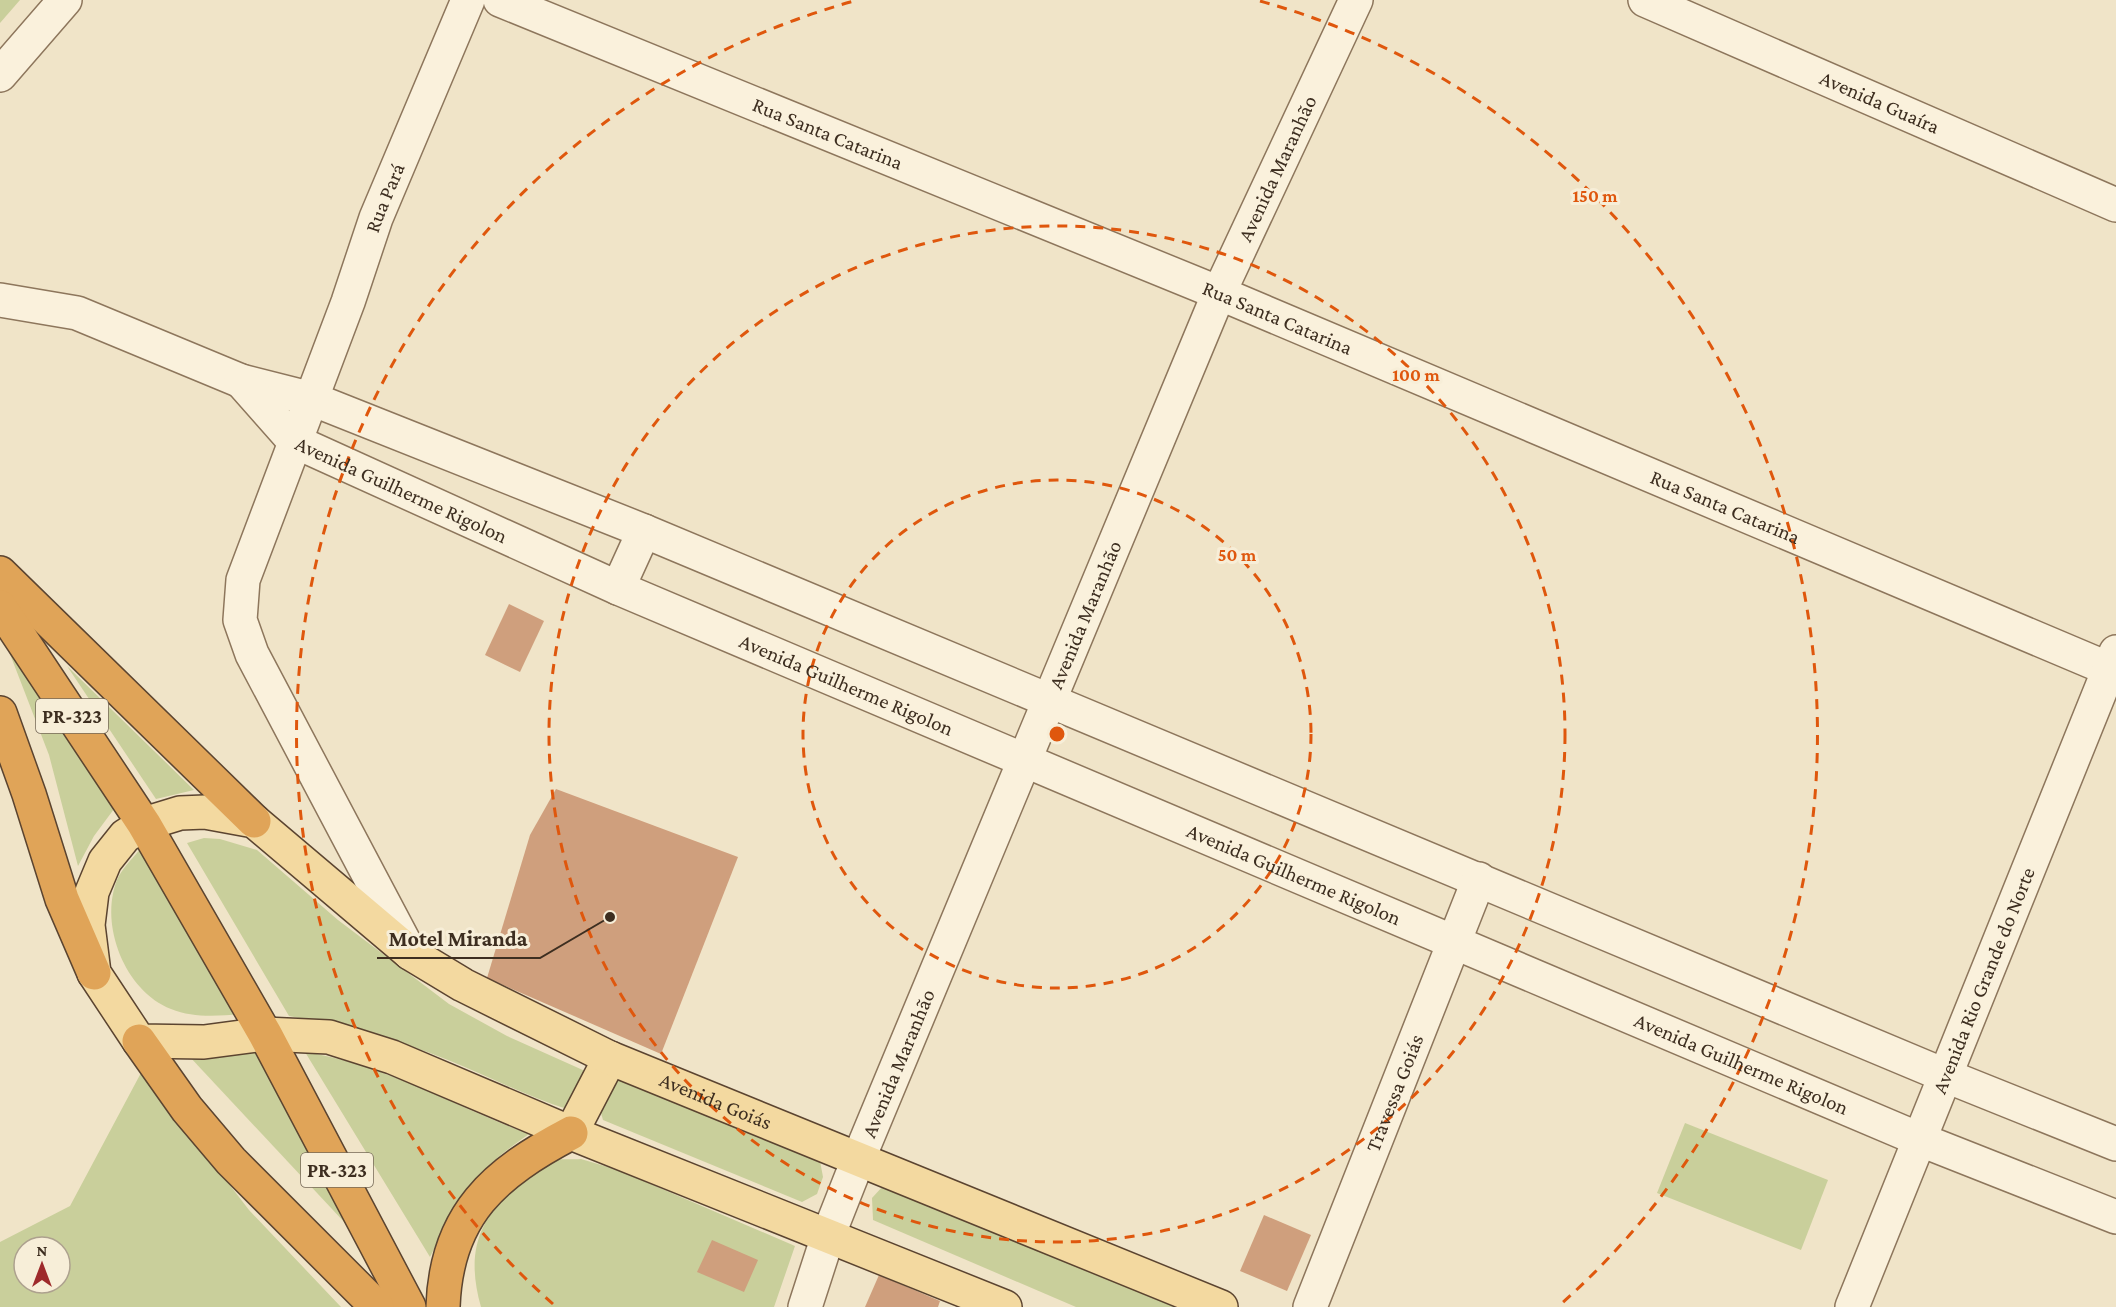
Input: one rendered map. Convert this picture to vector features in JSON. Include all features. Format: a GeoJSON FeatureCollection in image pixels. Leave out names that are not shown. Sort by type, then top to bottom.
{"type":"FeatureCollection","features":[{"type":"Feature","properties":{"kind":"highway"},"geometry":{"type":"LineString","coordinates":[[0,573],[254,821]]}},
{"type":"Feature","properties":{"kind":"highway","name":"PR-323"},"geometry":{"type":"LineString","coordinates":[[0,607],[144,824],[265,1034],[410,1307]]}},
{"type":"Feature","properties":{"kind":"highway"},"geometry":{"type":"LineString","coordinates":[[0,713],[29,794],[62,899],[94,973]]}},
{"type":"Feature","properties":{"kind":"highway"},"geometry":{"type":"LineString","coordinates":[[139,1041],[188,1108],[231,1161],[377,1307]]}},
{"type":"Feature","properties":{"kind":"highway"},"geometry":{"type":"LineString","coordinates":[[443,1307],[450,1255],[461,1226],[472,1207],[520,1161],[571,1133]]}},
{"type":"Feature","properties":{"kind":"main road"},"geometry":{"type":"LineString","coordinates":[[254,821],[205,812],[180,813],[144,824],[125,836],[105,861],[92,892],[88,925],[94,973],[139,1041],[204,1042],[265,1034],[329,1037],[392,1057],[571,1133],[1005,1307]]}},
{"type":"Feature","properties":{"kind":"main road","name":"Avenida Goiás"},"geometry":{"type":"LineString","coordinates":[[254,821],[410,953],[463,985],[610,1059],[1221,1307]]}},
{"type":"Feature","properties":{"kind":"main road"},"geometry":{"type":"LineString","coordinates":[[571,1133],[610,1059]]}},
{"type":"Feature","properties":{"kind":"street"},"geometry":{"type":"LineString","coordinates":[[0,75],[64,0]]}},
{"type":"Feature","properties":{"kind":"street","name":"Rua Pará"},"geometry":{"type":"LineString","coordinates":[[312,399],[376,218],[468,0]]}},
{"type":"Feature","properties":{"kind":"street","name":"Rua Santa Catarina"},"geometry":{"type":"LineString","coordinates":[[500,0],[1219,293],[2114,665]]}},
{"type":"Feature","properties":{"kind":"street","name":"Avenida Maranhão"},"geometry":{"type":"LineString","coordinates":[[805,1307],[828,1236],[858,1160],[1025,762],[1048,699],[1219,293],[1356,0]]}},
{"type":"Feature","properties":{"kind":"street","name":"Avenida Guaíra"},"geometry":{"type":"LineString","coordinates":[[1645,0],[2116,205]]}},
{"type":"Feature","properties":{"kind":"street"},"geometry":{"type":"LineString","coordinates":[[0,300],[77,312],[241,381],[312,399]]}},
{"type":"Feature","properties":{"kind":"street"},"geometry":{"type":"LineString","coordinates":[[241,381],[294,441],[243,580],[240,620],[252,654],[410,953]]}},
{"type":"Feature","properties":{"kind":"street","name":"Avenida Guilherme Rigolon"},"geometry":{"type":"LineString","coordinates":[[2116,1144],[1944,1075],[644,531],[312,399],[294,441],[618,588],[1025,762],[1454,941],[1921,1140],[2116,1217]]}},
{"type":"Feature","properties":{"kind":"street"},"geometry":{"type":"LineString","coordinates":[[618,588],[644,531]]}},
{"type":"Feature","properties":{"kind":"street","name":"Avenida Rio Grande do Norte"},"geometry":{"type":"LineString","coordinates":[[1852,1307],[1921,1140],[1944,1075],[2114,665]]}},
{"type":"Feature","properties":{"kind":"street","name":"Travessa Goiás"},"geometry":{"type":"LineString","coordinates":[[1310,1307],[1479,879]]}},
{"type":"Feature","properties":{"kind":"green space"},"geometry":{"type":"Polygon","coordinates":[[[0,0],[20,0],[0,23],[0,0]]]}},
{"type":"Feature","properties":{"kind":"green space"},"geometry":{"type":"Polygon","coordinates":[[[3,636],[114,809],[94,836],[78,866],[49,755],[3,636]]]}},
{"type":"Feature","properties":{"kind":"green space"},"geometry":{"type":"Polygon","coordinates":[[[67,666],[194,790],[156,799],[67,666]]]}},
{"type":"Feature","properties":{"kind":"green space"},"geometry":{"type":"Polygon","coordinates":[[[204,838],[220,839],[257,850],[338,920],[449,1004],[507,1036],[585,1071],[567,1109],[448,1060],[390,1039],[289,1016],[187,843],[204,838]]]}},
{"type":"Feature","properties":{"kind":"green space"},"geometry":{"type":"Polygon","coordinates":[[[142,847],[240,1014],[197,1015],[171,1009],[155,1000],[141,988],[129,972],[114,936],[111,917],[112,898],[119,876],[142,847]]]}},
{"type":"Feature","properties":{"kind":"green space"},"geometry":{"type":"Polygon","coordinates":[[[256,1045],[374,1254],[189,1056],[256,1045]]]}},
{"type":"Feature","properties":{"kind":"green space"},"geometry":{"type":"Polygon","coordinates":[[[305,1052],[364,1066],[392,1076],[529,1134],[497,1158],[468,1187],[453,1210],[430,1257],[305,1052]]]}},
{"type":"Feature","properties":{"kind":"green space"},"geometry":{"type":"Polygon","coordinates":[[[142,1071],[249,1210],[341,1307],[0,1307],[0,1242],[12,1236],[12,1295],[72,1295],[72,1235],[14,1235],[70,1206],[142,1071]]]}},
{"type":"Feature","properties":{"kind":"green space"},"geometry":{"type":"Polygon","coordinates":[[[620,1079],[820,1161],[823,1177],[817,1194],[802,1202],[603,1120],[598,1103],[605,1085],[620,1079]]]}},
{"type":"Feature","properties":{"kind":"green space"},"geometry":{"type":"Polygon","coordinates":[[[1685,1123],[1828,1180],[1801,1250],[1657,1193],[1685,1123]]]}},
{"type":"Feature","properties":{"kind":"green space"},"geometry":{"type":"Polygon","coordinates":[[[581,1159],[618,1170],[795,1246],[774,1307],[481,1307],[477,1288],[475,1254],[485,1224],[493,1211],[544,1162],[581,1159]]]}},
{"type":"Feature","properties":{"kind":"green space"},"geometry":{"type":"Polygon","coordinates":[[[883,1186],[1194,1307],[1076,1307],[873,1220],[872,1198],[883,1186]]]}},
{"type":"Feature","properties":{"kind":"building"},"geometry":{"type":"Polygon","coordinates":[[[509,604],[544,621],[520,672],[485,655],[509,604]]]}},
{"type":"Feature","properties":{"kind":"building"},"geometry":{"type":"Polygon","coordinates":[[[556,789],[738,857],[661,1054],[487,978],[530,835],[556,789]]]}},
{"type":"Feature","properties":{"kind":"building"},"geometry":{"type":"Polygon","coordinates":[[[1264,1215],[1311,1235],[1287,1291],[1240,1271],[1264,1215]]]}},
{"type":"Feature","properties":{"kind":"building"},"geometry":{"type":"Polygon","coordinates":[[[712,1240],[758,1260],[744,1292],[697,1272],[712,1240]]]}},
{"type":"Feature","properties":{"kind":"building"},"geometry":{"type":"Polygon","coordinates":[[[879,1275],[940,1301],[938,1307],[865,1307],[879,1275]]]}},
{"type":"Feature","properties":{"kind":"place","name":"Motel Miranda"},"geometry":{"type":"Point","coordinates":[610,917]}}]}
